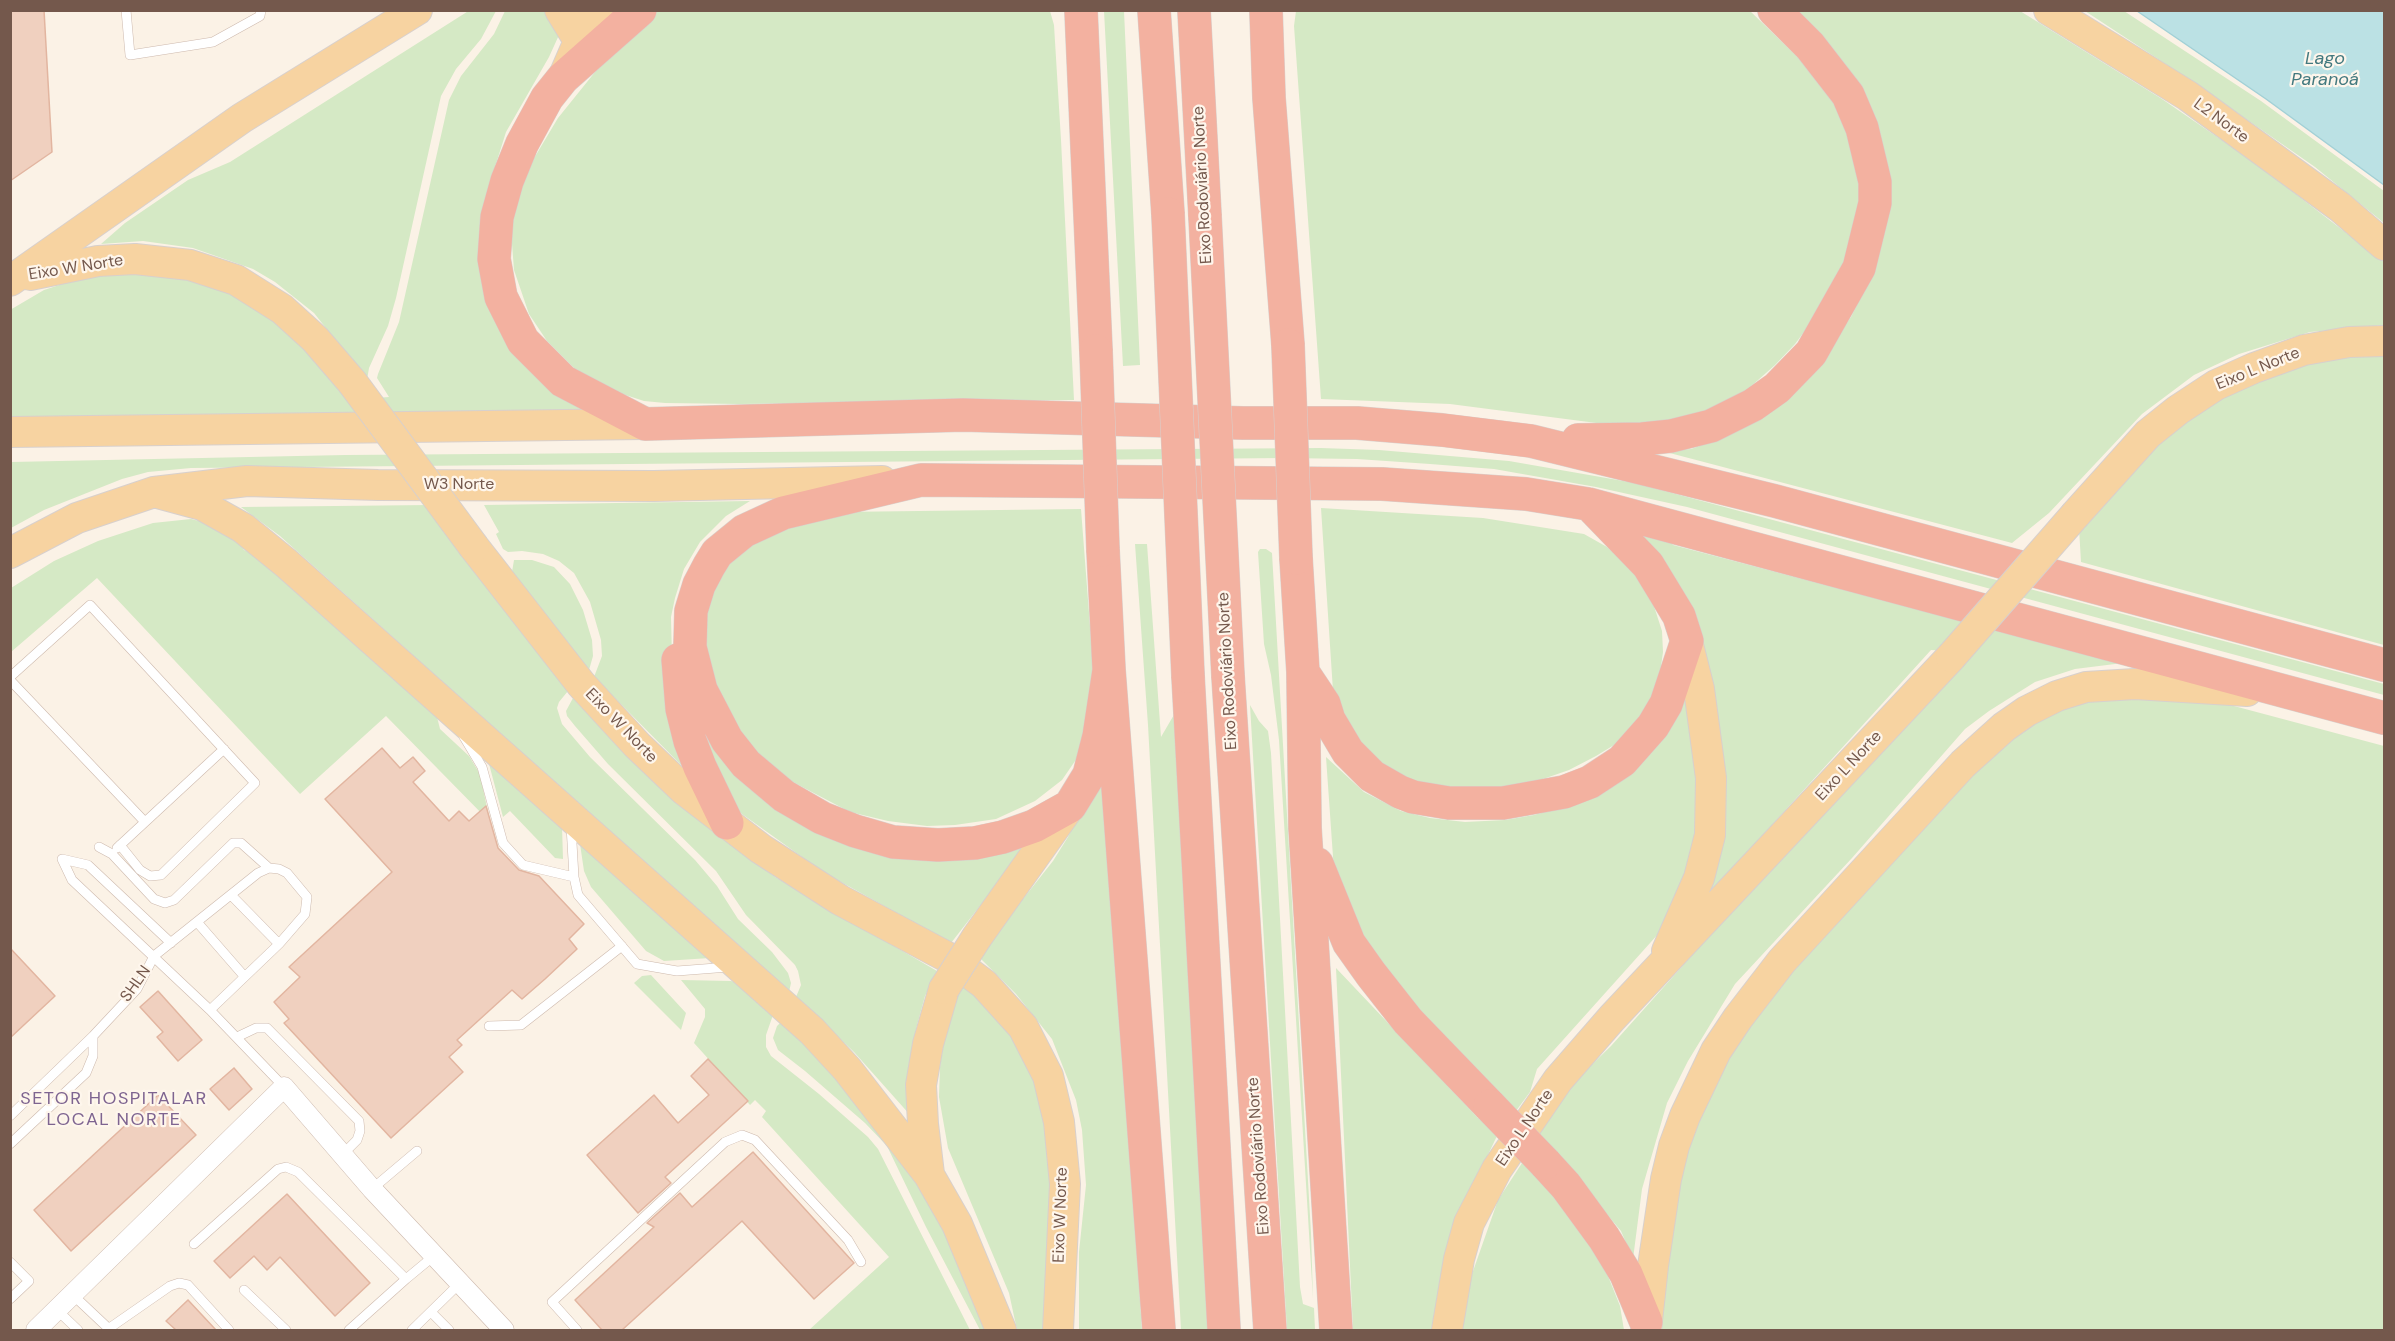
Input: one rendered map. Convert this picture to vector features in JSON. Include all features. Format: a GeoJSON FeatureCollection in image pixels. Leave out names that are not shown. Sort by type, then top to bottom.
{"type":"FeatureCollection","features":[{"type":"Feature","properties":{"kind":"highway"},"geometry":{"type":"LineString","coordinates":[[640,10],[563,78],[547,98],[522,144],[502,199],[497,217],[494,259],[501,297],[523,341],[563,381],[645,424],[963,415],[1243,423],[1357,423],[1531,441],[1775,501],[2385,665]]}},
{"type":"Feature","properties":{"kind":"highway"},"geometry":{"type":"LineString","coordinates":[[1065,10],[1083,55]]}},
{"type":"Feature","properties":{"kind":"highway"},"geometry":{"type":"LineString","coordinates":[[1081,10],[1109,670],[1159,1330]]}},
{"type":"Feature","properties":{"kind":"highway"},"geometry":{"type":"LineString","coordinates":[[1154,10],[1168,214],[1188,676],[1224,1330]]}},
{"type":"Feature","properties":{"kind":"highway","name":"Eixo Rodoviário Norte"},"geometry":{"type":"LineString","coordinates":[[1194,10],[1228,676],[1270,1330]]}},
{"type":"Feature","properties":{"kind":"highway"},"geometry":{"type":"LineString","coordinates":[[1266,10],[1269,98],[1288,345],[1303,672],[1305,828],[1336,1330]]}},
{"type":"Feature","properties":{"kind":"highway"},"geometry":{"type":"LineString","coordinates":[[1269,98],[1284,10]]}},
{"type":"Feature","properties":{"kind":"highway"},"geometry":{"type":"LineString","coordinates":[[1531,441],[1642,439],[1671,436],[1698,430],[1729,419],[1777,388],[1795,372],[1810,353],[1851,285],[1864,254],[1875,203],[1875,182],[1871,159],[1862,128],[1848,95],[1810,46],[1774,10]]}},
{"type":"Feature","properties":{"kind":"highway"},"geometry":{"type":"LineString","coordinates":[[727,823],[690,741],[682,709],[677,666],[678,646],[699,585],[709,566],[717,553],[744,531],[783,513],[921,480],[1382,484],[1526,494],[1588,504],[2385,718]]}},
{"type":"Feature","properties":{"kind":"highway"},"geometry":{"type":"LineString","coordinates":[[1303,672],[1320,697],[1329,720],[1348,752],[1384,786],[1413,797],[1449,803],[1503,803],[1564,792],[1590,782],[1622,761],[1653,726],[1666,704],[1687,641],[1679,616],[1648,565],[1588,504]]}},
{"type":"Feature","properties":{"kind":"highway"},"geometry":{"type":"LineString","coordinates":[[691,611],[690,647],[693,666],[701,690],[727,740],[746,764],[784,796],[822,818],[892,842],[938,845],[975,843],[1003,837],[1034,826],[1070,806],[1089,775],[1099,736],[1109,670]]}},
{"type":"Feature","properties":{"kind":"highway"},"geometry":{"type":"LineString","coordinates":[[1305,828],[1349,943],[1395,1007],[1566,1186],[1604,1239],[1626,1275],[1646,1326]]}},
{"type":"Feature","properties":{"kind":"main road"},"geometry":{"type":"LineString","coordinates":[[13,280],[242,118],[417,10]]}},
{"type":"Feature","properties":{"kind":"main road"},"geometry":{"type":"LineString","coordinates":[[560,10],[579,41]]}},
{"type":"Feature","properties":{"kind":"main road"},"geometry":{"type":"LineString","coordinates":[[563,78],[579,41],[598,10]]}},
{"type":"Feature","properties":{"kind":"main road","name":"L2 Norte"},"geometry":{"type":"LineString","coordinates":[[2049,10],[2188,96],[2340,207],[2385,245]]}},
{"type":"Feature","properties":{"kind":"main road","name":"Eixo W Norte"},"geometry":{"type":"LineString","coordinates":[[13,280],[98,261],[135,259],[190,265],[236,280],[282,309],[315,339],[352,382],[474,547],[581,684],[637,745],[683,789],[761,849],[840,900],[949,958],[984,984],[1023,1027],[1048,1076],[1059,1122],[1065,1184],[1058,1330]]}},
{"type":"Feature","properties":{"kind":"main road","name":"Eixo L Norte"},"geometry":{"type":"LineString","coordinates":[[1447,1330],[1459,1259],[1469,1223],[1497,1169],[1558,1080],[1612,1018],[1951,657],[2148,434],[2178,410],[2216,385],[2254,368],[2304,350],[2349,342],[2385,341]]}},
{"type":"Feature","properties":{"kind":"main road"},"geometry":{"type":"LineString","coordinates":[[10,432],[645,424]]}},
{"type":"Feature","properties":{"kind":"main road","name":"W3 Norte"},"geometry":{"type":"LineString","coordinates":[[10,553],[77,518],[154,492],[247,481],[378,485],[654,486],[921,480]]}},
{"type":"Feature","properties":{"kind":"main road"},"geometry":{"type":"LineString","coordinates":[[154,492],[202,505],[243,528],[286,563],[812,1031],[847,1069],[929,1175],[957,1224],[1001,1330]]}},
{"type":"Feature","properties":{"kind":"main road"},"geometry":{"type":"LineString","coordinates":[[1658,971],[1699,878],[1710,835],[1711,778],[1700,689],[1687,641]]}},
{"type":"Feature","properties":{"kind":"main road"},"geometry":{"type":"LineString","coordinates":[[1646,1326],[1666,1179],[1674,1146],[1685,1116],[1716,1051],[1782,961],[1963,764],[2004,726],[2027,711],[2057,696],[2086,687],[2135,684],[2298,695]]}},
{"type":"Feature","properties":{"kind":"main road"},"geometry":{"type":"LineString","coordinates":[[929,1175],[921,1085],[928,1044],[944,988],[977,937],[1070,806]]}},
{"type":"Feature","properties":{"kind":"street","name":"SHLN"},"geometry":{"type":"LineString","coordinates":[[284,1087],[372,1189],[504,1330]]}},
{"type":"Feature","properties":{"kind":"street"},"geometry":{"type":"LineString","coordinates":[[36,1330],[284,1087]]}},
{"type":"Feature","properties":{"kind":"lane"},"geometry":{"type":"LineString","coordinates":[[126,10],[130,55],[213,42],[260,15],[261,10]]}},
{"type":"Feature","properties":{"kind":"lane"},"geometry":{"type":"LineString","coordinates":[[120,845],[140,870],[150,876],[161,875],[255,783],[90,605],[10,679],[145,822]]}},
{"type":"Feature","properties":{"kind":"lane"},"geometry":{"type":"LineString","coordinates":[[445,704],[482,767],[503,843],[523,865],[574,876]]}},
{"type":"Feature","properties":{"kind":"lane"},"geometry":{"type":"LineString","coordinates":[[112,854],[224,749]]}},
{"type":"Feature","properties":{"kind":"lane"},"geometry":{"type":"LineString","coordinates":[[570,815],[574,876],[578,895],[636,964],[676,971],[740,967]]}},
{"type":"Feature","properties":{"kind":"lane"},"geometry":{"type":"LineString","coordinates":[[99,847],[112,854],[154,899],[165,903],[174,900],[233,843],[241,843],[269,868]]}},
{"type":"Feature","properties":{"kind":"lane"},"geometry":{"type":"LineString","coordinates":[[171,943],[87,865],[62,858],[72,880],[154,956],[171,943],[258,873],[269,868],[287,873],[307,897],[308,906],[305,914],[279,944],[210,1010]]}},
{"type":"Feature","properties":{"kind":"lane"},"geometry":{"type":"LineString","coordinates":[[72,880],[87,865]]}},
{"type":"Feature","properties":{"kind":"lane"},"geometry":{"type":"LineString","coordinates":[[231,895],[279,944]]}},
{"type":"Feature","properties":{"kind":"lane"},"geometry":{"type":"LineString","coordinates":[[197,922],[244,976]]}},
{"type":"Feature","properties":{"kind":"lane"},"geometry":{"type":"LineString","coordinates":[[489,1026],[521,1025],[622,946]]}},
{"type":"Feature","properties":{"kind":"lane","name":"SHLN"},"geometry":{"type":"LineString","coordinates":[[10,1116],[93,1036],[136,989],[154,956],[237,1037],[284,1087]]}},
{"type":"Feature","properties":{"kind":"lane"},"geometry":{"type":"LineString","coordinates":[[237,1037],[256,1028],[267,1028],[359,1121],[360,1131],[357,1140],[344,1154]]}},
{"type":"Feature","properties":{"kind":"lane"},"geometry":{"type":"LineString","coordinates":[[10,1144],[86,1073],[93,1056],[93,1036]]}},
{"type":"Feature","properties":{"kind":"lane"},"geometry":{"type":"LineString","coordinates":[[577,1330],[552,1302],[725,1142],[742,1135],[755,1140],[848,1240],[861,1262]]}},
{"type":"Feature","properties":{"kind":"lane"},"geometry":{"type":"LineString","coordinates":[[372,1189],[417,1151]]}},
{"type":"Feature","properties":{"kind":"lane"},"geometry":{"type":"LineString","coordinates":[[194,1244],[278,1169],[286,1167],[298,1172],[406,1279]]}},
{"type":"Feature","properties":{"kind":"lane"},"geometry":{"type":"LineString","coordinates":[[348,1330],[435,1255]]}},
{"type":"Feature","properties":{"kind":"lane"},"geometry":{"type":"LineString","coordinates":[[10,1262],[29,1281],[10,1299]]}},
{"type":"Feature","properties":{"kind":"lane"},"geometry":{"type":"LineString","coordinates":[[73,1294],[106,1327],[111,1328],[170,1286],[179,1283],[188,1286],[229,1330]]}},
{"type":"Feature","properties":{"kind":"lane"},"geometry":{"type":"LineString","coordinates":[[411,1330],[460,1283]]}},
{"type":"Feature","properties":{"kind":"lane"},"geometry":{"type":"LineString","coordinates":[[244,1290],[286,1330]]}},
{"type":"Feature","properties":{"kind":"lane"},"geometry":{"type":"LineString","coordinates":[[57,1310],[78,1330]]}},
{"type":"Feature","properties":{"kind":"lane"},"geometry":{"type":"LineString","coordinates":[[431,1312],[449,1330]]}},
{"type":"Feature","properties":{"kind":"green space"},"geometry":{"type":"Polygon","coordinates":[[[470,10],[496,11],[481,39],[456,69],[441,96],[396,298],[388,326],[369,368],[367,380],[314,313],[275,282],[253,269],[193,248],[143,241],[101,244],[125,223],[188,180],[230,162],[470,10]]]}},
{"type":"Feature","properties":{"kind":"green space"},"geometry":{"type":"Polygon","coordinates":[[[505,11],[555,11],[559,35],[506,132],[485,199],[480,222],[486,289],[615,415],[11,420],[10,310],[44,290],[84,277],[129,271],[191,278],[231,291],[296,335],[348,400],[389,397],[377,378],[399,322],[449,100],[461,76],[494,34],[505,11]]]}},
{"type":"Feature","properties":{"kind":"green space"},"geometry":{"type":"Polygon","coordinates":[[[653,11],[1050,11],[1054,25],[1074,400],[665,403],[644,401],[607,389],[575,369],[547,341],[529,314],[514,270],[511,231],[513,215],[524,175],[558,118],[616,46],[653,11]]]}},
{"type":"Feature","properties":{"kind":"green space"},"geometry":{"type":"Polygon","coordinates":[[[1104,11],[1124,11],[1140,365],[1123,366],[1104,11]]]}},
{"type":"Feature","properties":{"kind":"green space"},"geometry":{"type":"Polygon","coordinates":[[[1296,11],[1750,11],[1810,69],[1836,105],[1849,132],[1861,190],[1850,248],[1838,277],[1810,324],[1775,365],[1748,389],[1721,404],[1689,417],[1666,422],[1612,425],[1450,404],[1321,399],[1294,26],[1296,11]]]}},
{"type":"Feature","properties":{"kind":"green space"},"geometry":{"type":"Polygon","coordinates":[[[1791,11],[2020,11],[2162,99],[2258,165],[2384,262],[2384,325],[2310,332],[2239,354],[2194,375],[2142,414],[2049,513],[2012,543],[1662,451],[1691,449],[1713,441],[1808,375],[1851,317],[1873,271],[1883,240],[1888,211],[1791,11]]]}},
{"type":"Feature","properties":{"kind":"green space"},"geometry":{"type":"Polygon","coordinates":[[[2085,11],[2124,11],[2261,101],[2384,191],[2384,223],[2315,167],[2190,80],[2085,11]]]}},
{"type":"Feature","properties":{"kind":"green space"},"geometry":{"type":"Polygon","coordinates":[[[2384,354],[2384,645],[2081,562],[2079,528],[2121,478],[2181,421],[2248,380],[2330,357],[2384,354]]]}},
{"type":"Feature","properties":{"kind":"green space"},"geometry":{"type":"Polygon","coordinates":[[[1321,448],[1379,450],[1509,461],[1635,483],[2384,684],[2384,695],[1687,507],[1596,487],[1494,469],[1430,464],[1357,459],[1285,458],[191,468],[148,472],[122,479],[44,510],[11,528],[11,462],[345,455],[1321,448]]]}},
{"type":"Feature","properties":{"kind":"green space"},"geometry":{"type":"Polygon","coordinates":[[[750,501],[726,516],[700,542],[684,569],[675,598],[671,617],[672,658],[690,774],[594,677],[602,656],[601,640],[590,602],[574,573],[559,561],[543,554],[508,552],[503,549],[496,534],[499,532],[484,505],[750,501]]]}},
{"type":"Feature","properties":{"kind":"green space"},"geometry":{"type":"Polygon","coordinates":[[[429,505],[568,691],[557,708],[562,724],[590,757],[695,860],[717,886],[738,919],[772,952],[788,973],[791,983],[789,992],[280,536],[241,507],[429,505]]]}},
{"type":"Feature","properties":{"kind":"green space"},"geometry":{"type":"Polygon","coordinates":[[[1321,508],[1483,518],[1584,534],[1607,547],[1634,570],[1652,600],[1662,631],[1663,652],[1659,681],[1645,712],[1619,742],[1596,756],[1569,770],[1523,786],[1484,793],[1412,786],[1360,751],[1333,691],[1321,508]]]}},
{"type":"Feature","properties":{"kind":"green space"},"geometry":{"type":"Polygon","coordinates":[[[1081,509],[1094,678],[1084,748],[1062,780],[1035,801],[996,819],[955,825],[927,826],[888,821],[850,812],[789,780],[768,764],[750,746],[718,695],[700,634],[702,611],[740,542],[838,512],[1081,509]]]}},
{"type":"Feature","properties":{"kind":"green space"},"geometry":{"type":"Polygon","coordinates":[[[191,519],[203,522],[239,542],[244,550],[259,556],[435,709],[440,729],[469,756],[480,774],[490,822],[386,716],[300,794],[97,578],[11,652],[11,588],[54,561],[98,541],[153,523],[191,519]]]}},
{"type":"Feature","properties":{"kind":"green space"},"geometry":{"type":"Polygon","coordinates":[[[1637,533],[1671,542],[1673,545],[2123,663],[2075,669],[2035,682],[1965,729],[1852,858],[1735,984],[1688,1061],[1667,1103],[1642,1189],[1633,1259],[1621,1231],[1569,1169],[1536,1136],[1572,1084],[1611,1046],[1963,652],[1931,650],[1701,903],[1715,768],[1637,533]]]}},
{"type":"Feature","properties":{"kind":"green space"},"geometry":{"type":"Polygon","coordinates":[[[1135,544],[1147,544],[1161,737],[1175,713],[1210,1330],[1181,1330],[1148,725],[1135,544]]]}},
{"type":"Feature","properties":{"kind":"green space"},"geometry":{"type":"Polygon","coordinates":[[[1260,549],[1266,549],[1272,553],[1313,1299],[1279,740],[1271,675],[1264,644],[1258,552],[1260,549]]]}},
{"type":"Feature","properties":{"kind":"green space"},"geometry":{"type":"Polygon","coordinates":[[[514,560],[532,560],[554,567],[570,584],[583,610],[592,640],[593,656],[589,670],[512,572],[514,560]]]}},
{"type":"Feature","properties":{"kind":"green space"},"geometry":{"type":"Polygon","coordinates":[[[1684,691],[1701,792],[1699,854],[1659,933],[1537,1069],[1530,1092],[1496,1138],[1460,1213],[1446,1260],[1431,1330],[1353,1330],[1336,968],[1480,1120],[1497,1096],[1385,982],[1334,871],[1326,757],[1364,792],[1401,811],[1430,818],[1465,822],[1505,820],[1534,815],[1573,804],[1638,766],[1671,728],[1680,708],[1684,691]]]}},
{"type":"Feature","properties":{"kind":"green space"},"geometry":{"type":"Polygon","coordinates":[[[573,698],[619,748],[668,795],[724,840],[775,877],[937,971],[925,996],[916,1029],[910,1067],[911,1116],[854,1052],[796,997],[801,985],[795,965],[746,915],[716,871],[608,764],[575,726],[566,711],[573,698]]]}},
{"type":"Feature","properties":{"kind":"green space"},"geometry":{"type":"Polygon","coordinates":[[[2080,698],[2204,698],[2384,746],[2384,1330],[1659,1330],[1685,1145],[1743,1027],[1994,744],[2080,698]]]}},
{"type":"Feature","properties":{"kind":"green space"},"geometry":{"type":"Polygon","coordinates":[[[1250,705],[1268,731],[1271,753],[1300,1287],[1303,1304],[1314,1308],[1315,1330],[1287,1330],[1250,705]]]}},
{"type":"Feature","properties":{"kind":"green space"},"geometry":{"type":"Polygon","coordinates":[[[694,715],[803,824],[1036,834],[951,943],[823,872],[742,814],[737,809],[694,715]]]}},
{"type":"Feature","properties":{"kind":"green space"},"geometry":{"type":"Polygon","coordinates":[[[1109,751],[1142,1330],[1079,1330],[1079,1252],[1086,1185],[1082,1130],[1076,1100],[1052,1039],[1016,994],[978,956],[1053,861],[1068,837],[1109,751]]]}},
{"type":"Feature","properties":{"kind":"green space"},"geometry":{"type":"Polygon","coordinates":[[[488,760],[562,826],[563,859],[555,858],[510,811],[503,817],[488,760]]]}},
{"type":"Feature","properties":{"kind":"green space"},"geometry":{"type":"Polygon","coordinates":[[[580,844],[710,958],[664,961],[646,951],[591,887],[584,871],[580,844]]]}},
{"type":"Feature","properties":{"kind":"green space"},"geometry":{"type":"Polygon","coordinates":[[[651,975],[686,1013],[681,1030],[634,983],[642,976],[651,975]]]}},
{"type":"Feature","properties":{"kind":"green space"},"geometry":{"type":"Polygon","coordinates":[[[681,980],[731,981],[741,984],[773,1015],[766,1035],[766,1047],[771,1056],[819,1094],[868,1137],[878,1149],[970,1330],[809,1330],[889,1257],[762,1117],[766,1111],[755,1100],[750,1105],[694,1043],[705,1017],[705,1009],[681,980]]]}},
{"type":"Feature","properties":{"kind":"green space"},"geometry":{"type":"Polygon","coordinates":[[[961,984],[992,1010],[1023,1051],[1041,1088],[1053,1136],[1046,1330],[1017,1330],[1009,1293],[948,1148],[939,1097],[940,1067],[945,1026],[961,984]]]}},
{"type":"Feature","properties":{"kind":"green space"},"geometry":{"type":"Polygon","coordinates":[[[780,1023],[820,1055],[928,1192],[991,1330],[980,1330],[887,1146],[865,1123],[778,1050],[773,1038],[780,1023]]]}},
{"type":"Feature","properties":{"kind":"green space"},"geometry":{"type":"Polygon","coordinates":[[[1522,1163],[1560,1201],[1604,1266],[1620,1306],[1624,1330],[1462,1330],[1472,1274],[1498,1200],[1522,1163]]]}},
{"type":"Feature","properties":{"kind":"water","name":"Lago Paranoá"},"geometry":{"type":"Polygon","coordinates":[[[2137,11],[2384,11],[2384,185],[2266,99],[2137,11]]]}},
{"type":"Feature","properties":{"kind":"building"},"geometry":{"type":"Polygon","coordinates":[[[10,10],[44,10],[52,152],[10,181],[10,10]]]}},
{"type":"Feature","properties":{"kind":"building"},"geometry":{"type":"Polygon","coordinates":[[[382,748],[400,768],[413,757],[425,771],[413,782],[449,821],[459,811],[469,821],[486,806],[498,848],[519,870],[539,876],[584,924],[569,939],[577,949],[545,979],[522,999],[512,990],[457,1040],[462,1045],[449,1057],[463,1072],[391,1138],[284,1023],[289,1019],[274,1002],[300,977],[289,967],[392,872],[325,799],[382,748]]]}},
{"type":"Feature","properties":{"kind":"building"},"geometry":{"type":"Polygon","coordinates":[[[10,948],[55,996],[10,1038],[10,948]]]}},
{"type":"Feature","properties":{"kind":"building"},"geometry":{"type":"Polygon","coordinates":[[[158,991],[202,1040],[178,1061],[157,1037],[163,1032],[140,1007],[158,991]]]}},
{"type":"Feature","properties":{"kind":"building"},"geometry":{"type":"Polygon","coordinates":[[[708,1059],[748,1101],[665,1177],[671,1183],[638,1213],[587,1155],[654,1095],[678,1123],[709,1095],[691,1076],[708,1059]]]}},
{"type":"Feature","properties":{"kind":"building"},"geometry":{"type":"Polygon","coordinates":[[[234,1068],[252,1089],[229,1110],[210,1089],[234,1068]]]}},
{"type":"Feature","properties":{"kind":"building"},"geometry":{"type":"Polygon","coordinates":[[[158,1095],[196,1135],[71,1251],[34,1210],[158,1095]]]}},
{"type":"Feature","properties":{"kind":"building"},"geometry":{"type":"Polygon","coordinates":[[[753,1152],[854,1263],[814,1299],[742,1221],[622,1330],[602,1330],[575,1300],[654,1227],[647,1223],[680,1193],[692,1207],[753,1152]]]}},
{"type":"Feature","properties":{"kind":"building"},"geometry":{"type":"Polygon","coordinates":[[[287,1194],[370,1283],[335,1316],[280,1257],[267,1270],[254,1256],[230,1278],[214,1261],[287,1194]]]}},
{"type":"Feature","properties":{"kind":"building"},"geometry":{"type":"Polygon","coordinates":[[[188,1300],[216,1330],[176,1330],[166,1321],[188,1300]]]}},
{"type":"Feature","properties":{"kind":"district","name":"SETOR HOSPITALAR LOCAL NORTE"},"geometry":{"type":"Point","coordinates":[114,1109]}}]}
